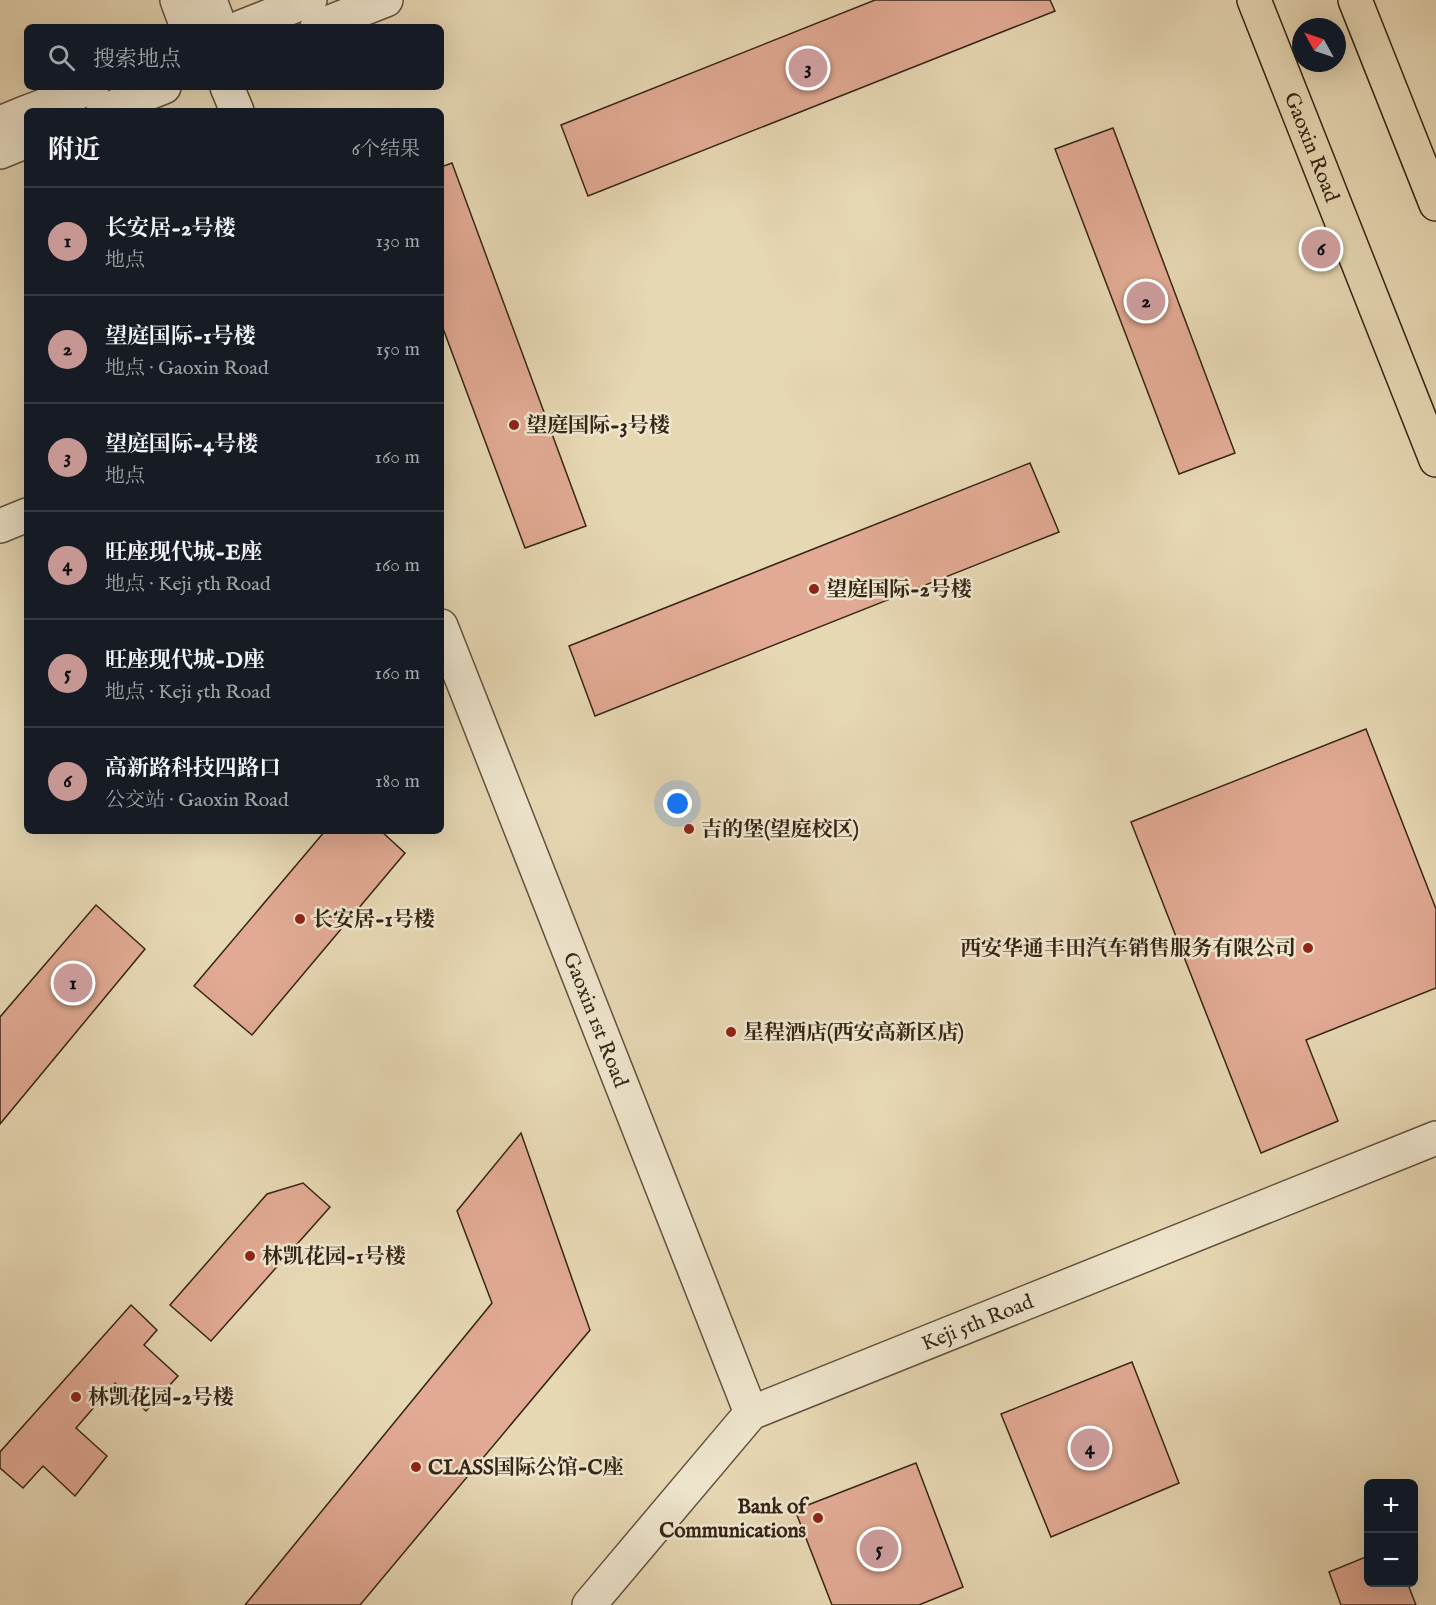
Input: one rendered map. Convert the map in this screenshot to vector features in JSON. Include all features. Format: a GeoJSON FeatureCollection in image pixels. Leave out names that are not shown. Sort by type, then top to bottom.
{"type":"FeatureCollection","features":[{"type":"Feature","properties":{"kind":"main road","name":"Gaoxin Road"},"geometry":{"type":"LineString","coordinates":[[1254,0],[1436,460]]}},
{"type":"Feature","properties":{"kind":"main road"},"geometry":{"type":"LineString","coordinates":[[1355,0],[1436,204]]}},
{"type":"Feature","properties":{"kind":"street"},"geometry":{"type":"LineString","coordinates":[[177,0],[186,24]]}},
{"type":"Feature","properties":{"kind":"street"},"geometry":{"type":"LineString","coordinates":[[210,0],[219,24]]}},
{"type":"Feature","properties":{"kind":"street"},"geometry":{"type":"LineString","coordinates":[[249,24],[310,0]]}},
{"type":"Feature","properties":{"kind":"street"},"geometry":{"type":"LineString","coordinates":[[325,24],[386,0]]}},
{"type":"Feature","properties":{"kind":"street"},"geometry":{"type":"LineString","coordinates":[[39,108],[84,90]]}},
{"type":"Feature","properties":{"kind":"street"},"geometry":{"type":"LineString","coordinates":[[111,108],[156,90]]}},
{"type":"Feature","properties":{"kind":"street"},"geometry":{"type":"LineString","coordinates":[[228,90],[236,108]]}},
{"type":"Feature","properties":{"kind":"street"},"geometry":{"type":"LineString","coordinates":[[0,123],[24,114]]}},
{"type":"Feature","properties":{"kind":"street"},"geometry":{"type":"LineString","coordinates":[[0,152],[24,142]]}},
{"type":"Feature","properties":{"kind":"street"},"geometry":{"type":"LineString","coordinates":[[0,526],[24,516]]}},
{"type":"Feature","properties":{"kind":"street","name":"Gaoxin 1st Road"},"geometry":{"type":"LineString","coordinates":[[444,634],[752,1413]]}},
{"type":"Feature","properties":{"kind":"street","name":"Keji 5th Road"},"geometry":{"type":"LineString","coordinates":[[589,1605],[752,1413],[1436,1138]]}},
{"type":"Feature","properties":{"kind":"building"},"geometry":{"type":"Polygon","coordinates":[[[875,0],[1050,0],[1055,11],[588,196],[561,125],[875,0]]]}},
{"type":"Feature","properties":{"kind":"building"},"geometry":{"type":"Polygon","coordinates":[[[1113,128],[1235,453],[1179,474],[1055,149],[1113,128]]]}},
{"type":"Feature","properties":{"kind":"building","name":"望庭国际-3号楼"},"geometry":{"type":"Polygon","coordinates":[[[452,163],[586,526],[525,548],[444,331],[444,166],[452,163]]]}},
{"type":"Feature","properties":{"kind":"building","name":"望庭国际-2号楼"},"geometry":{"type":"Polygon","coordinates":[[[1030,463],[1059,532],[595,716],[569,646],[1030,463]]]}},
{"type":"Feature","properties":{"kind":"building","name":"西安华通丰田汽车销售服务有限公司"},"geometry":{"type":"Polygon","coordinates":[[[1366,729],[1436,909],[1436,988],[1306,1040],[1338,1121],[1261,1153],[1131,822],[1366,729]]]}},
{"type":"Feature","properties":{"kind":"building","name":"长安居-1号楼"},"geometry":{"type":"Polygon","coordinates":[[[322,834],[384,834],[405,853],[252,1035],[194,986],[322,834]]]}},
{"type":"Feature","properties":{"kind":"building"},"geometry":{"type":"Polygon","coordinates":[[[96,905],[145,949],[0,1124],[0,1017],[96,905]]]}},
{"type":"Feature","properties":{"kind":"building","name":"CLASS国际公馆-C座"},"geometry":{"type":"Polygon","coordinates":[[[521,1133],[590,1330],[360,1605],[245,1605],[492,1303],[457,1211],[521,1133]]]}},
{"type":"Feature","properties":{"kind":"building","name":"林凯花园-1号楼"},"geometry":{"type":"Polygon","coordinates":[[[303,1183],[330,1207],[211,1341],[170,1305],[267,1194],[303,1183]]]}},
{"type":"Feature","properties":{"kind":"building","name":"林凯花园-2号楼"},"geometry":{"type":"Polygon","coordinates":[[[131,1305],[157,1330],[144,1345],[178,1376],[146,1411],[115,1383],[76,1428],[107,1456],[75,1496],[43,1466],[23,1488],[0,1468],[0,1452],[131,1305]]]}},
{"type":"Feature","properties":{"kind":"building"},"geometry":{"type":"Polygon","coordinates":[[[1132,1362],[1179,1483],[1051,1537],[1001,1414],[1132,1362]]]}},
{"type":"Feature","properties":{"kind":"building"},"geometry":{"type":"Polygon","coordinates":[[[916,1463],[963,1587],[919,1605],[832,1605],[795,1510],[916,1463]]]}},
{"type":"Feature","properties":{"kind":"building"},"geometry":{"type":"Polygon","coordinates":[[[1364,1558],[1364,1587],[1409,1587],[1416,1605],[1341,1605],[1329,1572],[1364,1558]]]}},
{"type":"Feature","properties":{"kind":"place","name":"望庭国际-4号楼"},"geometry":{"type":"Point","coordinates":[808,68]}},
{"type":"Feature","properties":{"kind":"place","name":"高新路科技四路口"},"geometry":{"type":"Point","coordinates":[1321,249]}},
{"type":"Feature","properties":{"kind":"place","name":"望庭国际-1号楼"},"geometry":{"type":"Point","coordinates":[1146,301]}},
{"type":"Feature","properties":{"kind":"place","name":"望庭国际-3号楼"},"geometry":{"type":"Point","coordinates":[514,425]}},
{"type":"Feature","properties":{"kind":"place","name":"望庭国际-2号楼"},"geometry":{"type":"Point","coordinates":[814,589]}},
{"type":"Feature","properties":{"kind":"place","name":"吉的堡(望庭校区)"},"geometry":{"type":"Point","coordinates":[689,829]}},
{"type":"Feature","properties":{"kind":"place","name":"长安居-1号楼"},"geometry":{"type":"Point","coordinates":[300,919]}},
{"type":"Feature","properties":{"kind":"place","name":"西安华通丰田汽车销售服务有限公司"},"geometry":{"type":"Point","coordinates":[1308,948]}},
{"type":"Feature","properties":{"kind":"place","name":"长安居-2号楼"},"geometry":{"type":"Point","coordinates":[73,983]}},
{"type":"Feature","properties":{"kind":"place","name":"星程酒店(西安高新区店)"},"geometry":{"type":"Point","coordinates":[731,1032]}},
{"type":"Feature","properties":{"kind":"place","name":"林凯花园-1号楼"},"geometry":{"type":"Point","coordinates":[250,1256]}},
{"type":"Feature","properties":{"kind":"place","name":"林凯花园-2号楼"},"geometry":{"type":"Point","coordinates":[76,1397]}},
{"type":"Feature","properties":{"kind":"place","name":"旺座现代城-E座"},"geometry":{"type":"Point","coordinates":[1090,1448]}},
{"type":"Feature","properties":{"kind":"place","name":"CLASS国际公馆-C座"},"geometry":{"type":"Point","coordinates":[416,1467]}},
{"type":"Feature","properties":{"kind":"place","name":"Bank of Communications"},"geometry":{"type":"Point","coordinates":[818,1518]}},
{"type":"Feature","properties":{"kind":"place","name":"旺座现代城-D座"},"geometry":{"type":"Point","coordinates":[879,1549]}}]}
